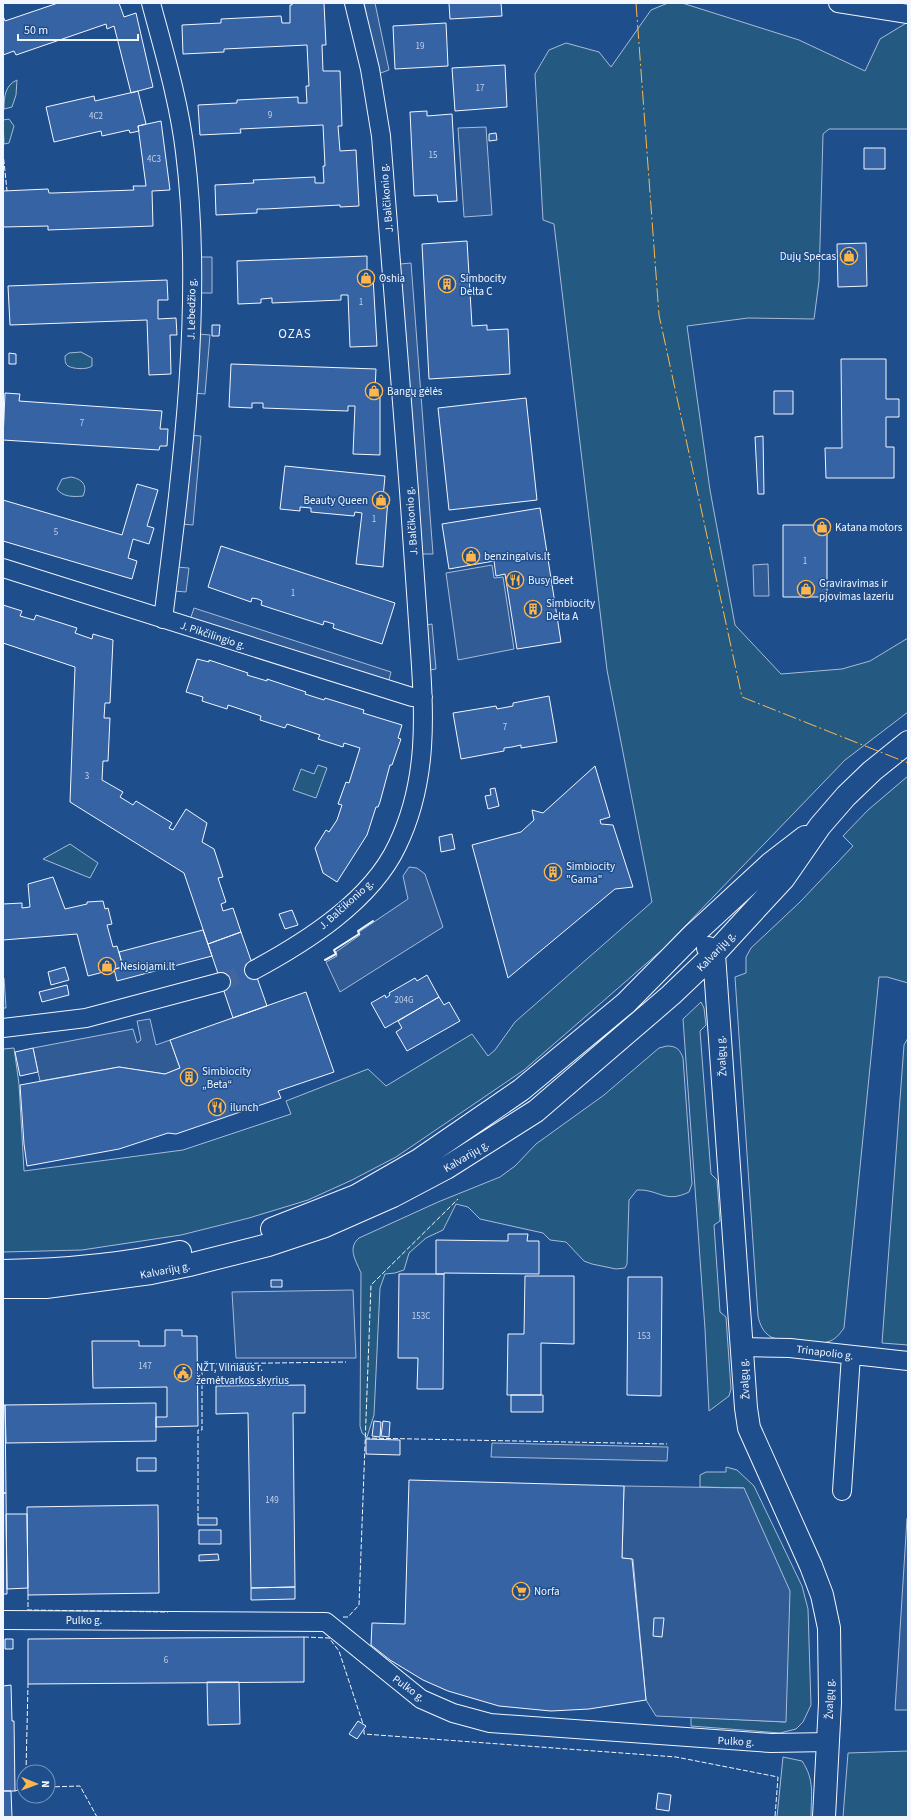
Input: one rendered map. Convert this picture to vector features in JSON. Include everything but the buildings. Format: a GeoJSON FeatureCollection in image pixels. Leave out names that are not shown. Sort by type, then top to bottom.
{"type":"FeatureCollection","features":[{"type":"Feature","properties":{"kind":"main road","name":"Kalvarijų g."},"geometry":{"type":"LineString","coordinates":[[3,1287],[46,1286],[151,1273],[189,1266],[325,1226],[393,1196],[446,1168],[536,1111],[666,1000],[714,954],[784,878],[820,826],[872,771],[908,742]]}},
{"type":"Feature","properties":{"kind":"main road","name":"Kalvarijų g."},"geometry":{"type":"LineString","coordinates":[[3,1271],[81,1267],[130,1262],[182,1251],[271,1229],[356,1196],[419,1160],[521,1090],[626,1002],[694,934],[770,864],[820,826]]}},
{"type":"Feature","properties":{"kind":"main road"},"geometry":{"type":"LineString","coordinates":[[694,934],[714,954]]}},
{"type":"Feature","properties":{"kind":"main road","name":"Žvalgų g."},"geometry":{"type":"LineString","coordinates":[[714,954],[746,1408],[749,1428],[811,1566],[822,1595],[829,1628],[829,1742],[824,1817]]}},
{"type":"Feature","properties":{"kind":"main road"},"geometry":{"type":"LineString","coordinates":[[521,1090],[536,1111]]}},
{"type":"Feature","properties":{"kind":"street","name":"J. Lebedžio g."},"geometry":{"type":"LineString","coordinates":[[151,3],[177,100],[189,187],[191,247],[192,310],[186,395],[179,475],[163,619]]}},
{"type":"Feature","properties":{"kind":"street","name":"J. Balčikonio g."},"geometry":{"type":"LineString","coordinates":[[254,970],[281,956],[331,920],[373,882],[392,854],[404,830],[418,786],[422,762],[423,697],[381,136],[370,69],[354,3]]}},
{"type":"Feature","properties":{"kind":"street"},"geometry":{"type":"LineString","coordinates":[[838,3],[908,14]]}},
{"type":"Feature","properties":{"kind":"street","name":"J. Pikčilingio g."},"geometry":{"type":"LineString","coordinates":[[3,568],[412,697],[423,697]]}},
{"type":"Feature","properties":{"kind":"street"},"geometry":{"type":"LineString","coordinates":[[3,1028],[86,1018],[221,982]]}},
{"type":"Feature","properties":{"kind":"street","name":"Trinapolio g."},"geometry":{"type":"LineString","coordinates":[[742,1347],[790,1348],[908,1361]]}},
{"type":"Feature","properties":{"kind":"street"},"geometry":{"type":"LineString","coordinates":[[842,1491],[851,1355]]}},
{"type":"Feature","properties":{"kind":"street","name":"Pulko g."},"geometry":{"type":"LineString","coordinates":[[3,1620],[326,1622],[421,1699],[453,1713],[490,1723],[763,1743],[829,1742]]}},
{"type":"Feature","properties":{"kind":"shaded area"},"geometry":{"type":"Polygon","coordinates":[[[364,3],[375,3],[389,70],[378,74],[364,3]]]}},
{"type":"Feature","properties":{"kind":"shaded area"},"geometry":{"type":"Polygon","coordinates":[[[668,3],[682,3],[799,40],[865,71],[880,39],[908,22],[908,129],[829,129],[823,134],[819,281],[814,319],[748,318],[687,326],[710,490],[735,625],[781,674],[842,669],[870,661],[908,638],[908,712],[845,760],[663,949],[524,1070],[396,1157],[352,1180],[308,1200],[249,1218],[181,1235],[82,1250],[3,1252],[3,1049],[14,1048],[19,1084],[24,1171],[183,1150],[291,1114],[286,1101],[368,1069],[386,1086],[472,1034],[488,1056],[495,1050],[515,1022],[652,902],[607,670],[554,224],[543,220],[535,74],[549,50],[566,43],[599,52],[611,67],[651,10],[668,3]]]}},
{"type":"Feature","properties":{"kind":"shaded area"},"geometry":{"type":"Polygon","coordinates":[[[17,80],[16,95],[12,107],[4,109],[6,92],[10,85],[17,80]]]}},
{"type":"Feature","properties":{"kind":"shaded area"},"geometry":{"type":"Polygon","coordinates":[[[9,119],[14,126],[9,143],[4,144],[3,120],[9,119]]]}},
{"type":"Feature","properties":{"kind":"shaded area"},"geometry":{"type":"Polygon","coordinates":[[[486,127],[492,215],[464,217],[458,128],[486,127]]]}},
{"type":"Feature","properties":{"kind":"shaded area"},"geometry":{"type":"Polygon","coordinates":[[[199,257],[212,257],[212,293],[200,293],[199,257]]]}},
{"type":"Feature","properties":{"kind":"shaded area"},"geometry":{"type":"Polygon","coordinates":[[[411,263],[433,554],[422,554],[400,264],[411,263]]]}},
{"type":"Feature","properties":{"kind":"shaded area"},"geometry":{"type":"Polygon","coordinates":[[[198,334],[210,335],[205,394],[193,393],[198,334]]]}},
{"type":"Feature","properties":{"kind":"shaded area"},"geometry":{"type":"Polygon","coordinates":[[[81,352],[92,358],[92,366],[80,369],[67,365],[65,362],[65,356],[69,353],[81,352]]]}},
{"type":"Feature","properties":{"kind":"shaded area"},"geometry":{"type":"Polygon","coordinates":[[[188,435],[201,436],[193,525],[181,524],[188,435]]]}},
{"type":"Feature","properties":{"kind":"shaded area"},"geometry":{"type":"Polygon","coordinates":[[[71,477],[78,479],[83,483],[85,489],[83,496],[65,495],[57,489],[62,479],[71,477]]]}},
{"type":"Feature","properties":{"kind":"shaded area"},"geometry":{"type":"Polygon","coordinates":[[[768,564],[769,596],[754,596],[753,565],[768,564]]]}},
{"type":"Feature","properties":{"kind":"shaded area"},"geometry":{"type":"Polygon","coordinates":[[[492,565],[494,578],[503,577],[514,649],[458,660],[446,573],[492,565]]]}},
{"type":"Feature","properties":{"kind":"shaded area"},"geometry":{"type":"Polygon","coordinates":[[[176,567],[189,568],[186,592],[174,591],[176,567]]]}},
{"type":"Feature","properties":{"kind":"shaded area"},"geometry":{"type":"Polygon","coordinates":[[[194,608],[391,672],[388,684],[190,620],[194,608]]]}},
{"type":"Feature","properties":{"kind":"shaded area"},"geometry":{"type":"Polygon","coordinates":[[[432,624],[436,669],[430,670],[426,625],[432,624]]]}},
{"type":"Feature","properties":{"kind":"shaded area"},"geometry":{"type":"Polygon","coordinates":[[[318,765],[327,768],[316,798],[293,790],[301,769],[314,774],[318,765]]]}},
{"type":"Feature","properties":{"kind":"shaded area"},"geometry":{"type":"Polygon","coordinates":[[[908,776],[908,983],[887,977],[879,977],[844,1328],[835,1339],[822,1343],[782,1340],[771,1337],[764,1331],[758,1316],[735,977],[746,973],[746,957],[751,948],[800,902],[853,846],[843,836],[868,810],[908,776]]]}},
{"type":"Feature","properties":{"kind":"shaded area"},"geometry":{"type":"Polygon","coordinates":[[[70,844],[98,863],[90,878],[43,859],[70,844]]]}},
{"type":"Feature","properties":{"kind":"shaded area"},"geometry":{"type":"Polygon","coordinates":[[[409,867],[417,868],[425,874],[443,927],[340,992],[326,962],[337,956],[336,952],[360,935],[359,932],[408,899],[403,876],[409,867]]]}},
{"type":"Feature","properties":{"kind":"shaded area"},"geometry":{"type":"Polygon","coordinates":[[[4,978],[6,1008],[3,1008],[4,978]]]}},
{"type":"Feature","properties":{"kind":"shaded area"},"geometry":{"type":"Polygon","coordinates":[[[701,1002],[704,1008],[706,1025],[700,1031],[711,1174],[717,1180],[720,1221],[714,1225],[720,1312],[726,1317],[731,1389],[729,1396],[709,1411],[705,1329],[683,1019],[701,1002]]]}},
{"type":"Feature","properties":{"kind":"shaded area"},"geometry":{"type":"Polygon","coordinates":[[[150,1019],[156,1045],[170,1040],[180,1068],[165,1074],[119,1067],[40,1081],[33,1048],[133,1029],[137,1043],[141,1040],[137,1021],[150,1019]]]}},
{"type":"Feature","properties":{"kind":"shaded area"},"geometry":{"type":"Polygon","coordinates":[[[908,1038],[908,1345],[882,1343],[904,1045],[908,1038]]]}},
{"type":"Feature","properties":{"kind":"shaded area"},"geometry":{"type":"Polygon","coordinates":[[[667,1046],[677,1049],[683,1058],[692,1184],[689,1192],[674,1197],[645,1190],[637,1190],[629,1200],[627,1264],[625,1268],[616,1269],[584,1261],[566,1242],[550,1240],[543,1233],[480,1219],[468,1207],[456,1204],[443,1230],[426,1238],[409,1253],[404,1270],[385,1274],[380,1288],[374,1415],[367,1437],[362,1433],[360,1426],[361,1273],[353,1250],[355,1242],[359,1238],[438,1202],[500,1177],[515,1166],[536,1144],[604,1095],[659,1048],[667,1046]]]}},
{"type":"Feature","properties":{"kind":"shaded area"},"geometry":{"type":"Polygon","coordinates":[[[353,1290],[356,1358],[236,1358],[232,1292],[353,1290]]]}},
{"type":"Feature","properties":{"kind":"shaded area"},"geometry":{"type":"Polygon","coordinates":[[[492,1443],[668,1447],[667,1461],[491,1457],[492,1443]]]}},
{"type":"Feature","properties":{"kind":"shaded area"},"geometry":{"type":"Polygon","coordinates":[[[726,1467],[737,1470],[754,1486],[802,1586],[808,1609],[811,1705],[803,1722],[796,1729],[780,1733],[691,1726],[691,1717],[785,1722],[744,1488],[700,1487],[700,1475],[706,1472],[726,1472],[726,1467]]]}},
{"type":"Feature","properties":{"kind":"shaded area"},"geometry":{"type":"Polygon","coordinates":[[[624,1486],[744,1488],[790,1591],[786,1722],[656,1716],[646,1700],[633,1559],[622,1558],[624,1486]]]}},
{"type":"Feature","properties":{"kind":"shaded area"},"geometry":{"type":"Polygon","coordinates":[[[907,1518],[908,1710],[895,1710],[907,1518]]]}},
{"type":"Feature","properties":{"kind":"shaded area"},"geometry":{"type":"Polygon","coordinates":[[[908,1751],[908,1817],[843,1817],[848,1753],[908,1751]]]}},
{"type":"Feature","properties":{"kind":"shaded area"},"geometry":{"type":"Polygon","coordinates":[[[783,1757],[802,1761],[806,1768],[811,1781],[811,1817],[777,1817],[783,1757]]]}},
{"type":"Feature","properties":{"kind":"tunnel"},"geometry":{"type":"LineString","coordinates":[[221,982],[254,970]]}},
{"type":"Feature","properties":{"kind":"fence"},"geometry":{"type":"LineString","coordinates":[[3,152],[7,191]]}},
{"type":"Feature","properties":{"kind":"fence"},"geometry":{"type":"LineString","coordinates":[[343,1617],[348,1617],[359,1605],[371,1285],[458,1199]]}},
{"type":"Feature","properties":{"kind":"fence"},"geometry":{"type":"LineString","coordinates":[[198,1518],[198,1430],[202,1430],[202,1364],[346,1362]]}},
{"type":"Feature","properties":{"kind":"fence"},"geometry":{"type":"LineString","coordinates":[[365,1438],[667,1444]]}},
{"type":"Feature","properties":{"kind":"fence"},"geometry":{"type":"LineString","coordinates":[[28,1595],[28,1610],[168,1612]]}},
{"type":"Feature","properties":{"kind":"fence"},"geometry":{"type":"LineString","coordinates":[[304,1637],[329,1638],[339,1651],[363,1724]]}},
{"type":"Feature","properties":{"kind":"fence"},"geometry":{"type":"LineString","coordinates":[[26,1764],[28,1684]]}},
{"type":"Feature","properties":{"kind":"fence"},"geometry":{"type":"LineString","coordinates":[[364,1730],[364,1734],[676,1757],[778,1777],[775,1817]]}},
{"type":"Feature","properties":{"kind":"fence"},"geometry":{"type":"LineString","coordinates":[[56,1787],[80,1786],[97,1817]]}},
{"type":"Feature","properties":{"kind":"wall"},"geometry":{"type":"LineString","coordinates":[[325,960],[336,954],[334,950],[359,934],[358,931],[373,921]]}},
{"type":"Feature","properties":{"kind":"power"},"geometry":{"type":"LineString","coordinates":[[636,3],[659,315],[742,697],[908,763]]}},
{"type":"Feature","properties":{"kind":"place","name":"Dujų Specas"},"geometry":{"type":"Point","coordinates":[849,256]}},
{"type":"Feature","properties":{"kind":"place","name":"Oshia"},"geometry":{"type":"Point","coordinates":[366,278]}},
{"type":"Feature","properties":{"kind":"place","name":"Simbocity Delta C"},"geometry":{"type":"Point","coordinates":[447,284]}},
{"type":"Feature","properties":{"kind":"place","name":"Bangų gėlės"},"geometry":{"type":"Point","coordinates":[374,391]}},
{"type":"Feature","properties":{"kind":"place","name":"Beauty Queen"},"geometry":{"type":"Point","coordinates":[381,500]}},
{"type":"Feature","properties":{"kind":"place","name":"Katana motors"},"geometry":{"type":"Point","coordinates":[822,527]}},
{"type":"Feature","properties":{"kind":"place","name":"benzingalvis.lt"},"geometry":{"type":"Point","coordinates":[471,556]}},
{"type":"Feature","properties":{"kind":"place","name":"Busy Beet"},"geometry":{"type":"Point","coordinates":[515,580]}},
{"type":"Feature","properties":{"kind":"place","name":"Graviravimas ir pjovimas lazeriu"},"geometry":{"type":"Point","coordinates":[806,589]}},
{"type":"Feature","properties":{"kind":"place","name":"Simbiocity Delta A"},"geometry":{"type":"Point","coordinates":[533,609]}},
{"type":"Feature","properties":{"kind":"place","name":"Simbiocity \"Gama\""},"geometry":{"type":"Point","coordinates":[553,872]}},
{"type":"Feature","properties":{"kind":"place","name":"Nesiojami.lt"},"geometry":{"type":"Point","coordinates":[107,966]}},
{"type":"Feature","properties":{"kind":"place","name":"Simbiocity „Beta“"},"geometry":{"type":"Point","coordinates":[189,1077]}},
{"type":"Feature","properties":{"kind":"place","name":"ilunch"},"geometry":{"type":"Point","coordinates":[217,1107]}},
{"type":"Feature","properties":{"kind":"place","name":"NŽT, Vilniaus r. žemėtvarkos skyrius"},"geometry":{"type":"Point","coordinates":[183,1373]}},
{"type":"Feature","properties":{"kind":"place","name":"Norfa"},"geometry":{"type":"Point","coordinates":[521,1591]}},
{"type":"Feature","properties":{"kind":"district","name":"OZAS"},"geometry":{"type":"Point","coordinates":[295,333]}}]}
